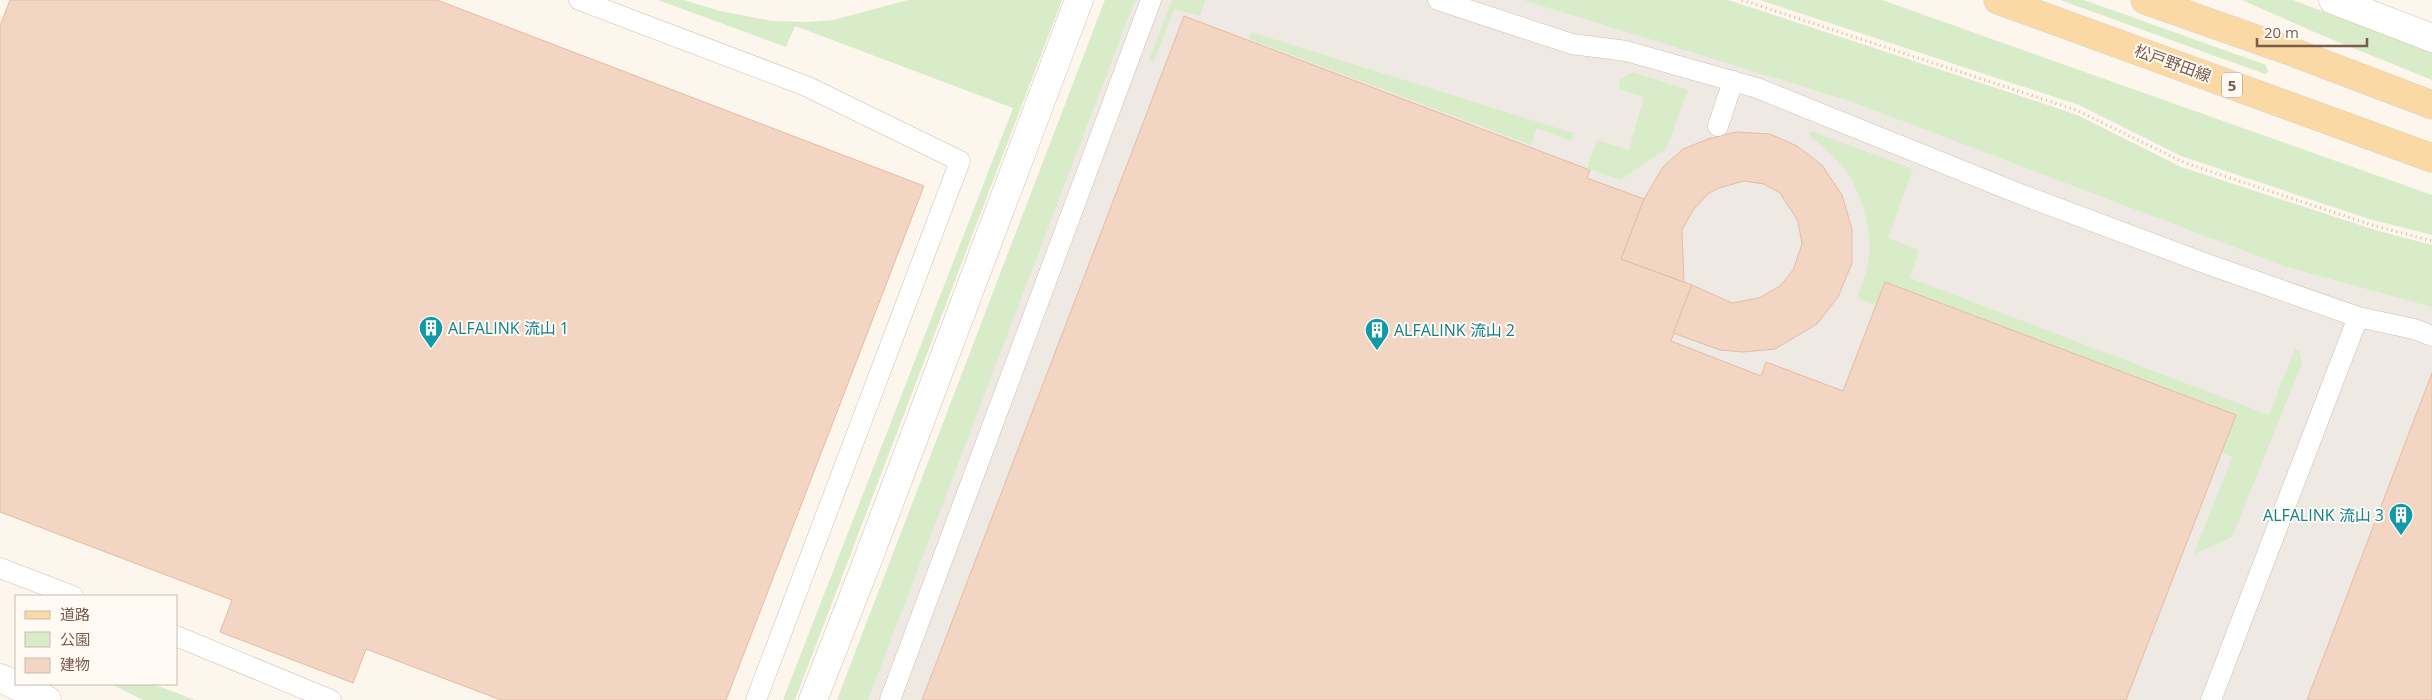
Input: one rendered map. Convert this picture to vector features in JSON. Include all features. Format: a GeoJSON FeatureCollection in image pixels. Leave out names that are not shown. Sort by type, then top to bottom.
{"type":"FeatureCollection","features":[{"type":"Feature","properties":{"kind":"main road","name":"松戸野田線"},"geometry":{"type":"LineString","coordinates":[[1998,0],[2432,158]]}},
{"type":"Feature","properties":{"kind":"main road"},"geometry":{"type":"LineString","coordinates":[[2145,0],[2290,51],[2432,106]]}},
{"type":"Feature","properties":{"kind":"main road"},"geometry":{"type":"LineString","coordinates":[[2183,0],[2290,51]]}},
{"type":"Feature","properties":{"kind":"street"},"geometry":{"type":"LineString","coordinates":[[812,700],[867,562],[1079,0]]}},
{"type":"Feature","properties":{"kind":"street"},"geometry":{"type":"LineString","coordinates":[[2333,0],[2432,38]]}},
{"type":"Feature","properties":{"kind":"street"},"geometry":{"type":"LineString","coordinates":[[0,678],[47,700]]}},
{"type":"Feature","properties":{"kind":"lane"},"geometry":{"type":"LineString","coordinates":[[579,0],[806,86],[960,161],[756,700]]}},
{"type":"Feature","properties":{"kind":"lane"},"geometry":{"type":"LineString","coordinates":[[890,700],[1150,0]]}},
{"type":"Feature","properties":{"kind":"lane"},"geometry":{"type":"LineString","coordinates":[[1438,0],[1572,44],[1626,51],[1757,88],[2028,197],[2358,317],[2414,329],[2432,336]]}},
{"type":"Feature","properties":{"kind":"lane"},"geometry":{"type":"LineString","coordinates":[[1718,126],[1733,81]]}},
{"type":"Feature","properties":{"kind":"lane"},"geometry":{"type":"LineString","coordinates":[[2211,700],[2358,317]]}},
{"type":"Feature","properties":{"kind":"lane"},"geometry":{"type":"LineString","coordinates":[[0,568],[69,595]]}},
{"type":"Feature","properties":{"kind":"lane"},"geometry":{"type":"LineString","coordinates":[[178,637],[331,700]]}},
{"type":"Feature","properties":{"kind":"path"},"geometry":{"type":"LineString","coordinates":[[1742,0],[2076,110],[2185,163],[2372,224],[2432,241]]}},
{"type":"Feature","properties":{"kind":"shaded area"},"geometry":{"type":"Polygon","coordinates":[[[1105,0],[1728,0],[2077,115],[2181,167],[2378,231],[2432,245],[2432,700],[837,700],[1105,0]]]}},
{"type":"Feature","properties":{"kind":"green space"},"geometry":{"type":"Polygon","coordinates":[[[658,0],[684,0],[720,11],[772,21],[808,22],[833,20],[908,0],[1062,0],[795,700],[783,700],[1013,108],[795,26],[786,47],[658,0]]]}},
{"type":"Feature","properties":{"kind":"green space"},"geometry":{"type":"Polygon","coordinates":[[[1105,0],[1135,0],[868,700],[837,700],[1105,0]]]}},
{"type":"Feature","properties":{"kind":"green space"},"geometry":{"type":"Polygon","coordinates":[[[1172,0],[1205,0],[1200,16],[1174,9],[1154,62],[1149,60],[1172,0]]]}},
{"type":"Feature","properties":{"kind":"green space"},"geometry":{"type":"Polygon","coordinates":[[[1523,0],[1728,0],[2048,105],[2077,115],[2181,167],[2378,231],[2432,245],[2432,307],[2287,267],[1850,101],[1523,0]]]}},
{"type":"Feature","properties":{"kind":"green space"},"geometry":{"type":"Polygon","coordinates":[[[1760,0],[1882,0],[2432,195],[2432,235],[2369,219],[2181,156],[2079,105],[1760,0]]]}},
{"type":"Feature","properties":{"kind":"green space"},"geometry":{"type":"Polygon","coordinates":[[[2060,0],[2084,0],[2266,65],[2268,72],[2265,74],[2060,0]]]}},
{"type":"Feature","properties":{"kind":"green space"},"geometry":{"type":"Polygon","coordinates":[[[2242,0],[2293,0],[2432,53],[2432,80],[2321,35],[2242,0]]]}},
{"type":"Feature","properties":{"kind":"green space"},"geometry":{"type":"Polygon","coordinates":[[[1251,32],[1573,133],[1571,141],[1537,128],[1531,145],[1249,39],[1251,32]]]}},
{"type":"Feature","properties":{"kind":"green space"},"geometry":{"type":"Polygon","coordinates":[[[1633,72],[1688,90],[1666,149],[1620,180],[1587,168],[1597,140],[1629,150],[1644,97],[1619,89],[1620,79],[1633,72]]]}},
{"type":"Feature","properties":{"kind":"green space"},"geometry":{"type":"Polygon","coordinates":[[[1811,131],[1913,169],[1888,238],[1919,250],[1910,278],[2269,415],[2295,349],[2299,350],[2302,363],[2232,537],[2194,554],[2232,457],[2221,452],[2236,415],[1885,282],[1875,305],[1857,298],[1869,258],[1869,234],[1864,210],[1855,187],[1843,167],[1809,135],[1811,131]]]}},
{"type":"Feature","properties":{"kind":"green space"},"geometry":{"type":"Polygon","coordinates":[[[113,685],[156,685],[195,700],[143,700],[113,685]]]}},
{"type":"Feature","properties":{"kind":"building","name":"ALFALINK 流山 1"},"geometry":{"type":"Polygon","coordinates":[[[10,0],[437,0],[924,186],[726,700],[501,700],[366,649],[353,683],[220,632],[232,600],[0,512],[0,26],[10,0]]]}},
{"type":"Feature","properties":{"kind":"building","name":"ALFALINK 流山 2"},"geometry":{"type":"Polygon","coordinates":[[[1184,16],[1590,170],[1587,178],[1644,199],[1621,259],[1692,285],[1671,341],[1761,376],[1766,362],[1843,391],[1885,282],[2236,415],[2126,700],[922,700],[1184,16]]]}},
{"type":"Feature","properties":{"kind":"building"},"geometry":{"type":"Polygon","coordinates":[[[1736,132],[1770,134],[1797,146],[1822,165],[1842,195],[1852,229],[1852,263],[1838,297],[1817,324],[1775,349],[1743,352],[1720,350],[1673,333],[1692,285],[1732,303],[1759,298],[1780,286],[1793,270],[1802,244],[1798,221],[1780,193],[1764,184],[1744,181],[1709,193],[1694,209],[1682,230],[1684,282],[1621,259],[1644,199],[1663,167],[1683,149],[1708,139],[1736,132]]]}},
{"type":"Feature","properties":{"kind":"building","name":"ALFALINK 流山 3"},"geometry":{"type":"Polygon","coordinates":[[[2432,373],[2432,700],[2307,700],[2432,373]]]}},
{"type":"Feature","properties":{"kind":"place","name":"ALFALINK 流山 1"},"geometry":{"type":"Point","coordinates":[431,349]}},
{"type":"Feature","properties":{"kind":"place","name":"ALFALINK 流山 2"},"geometry":{"type":"Point","coordinates":[1377,351]}},
{"type":"Feature","properties":{"kind":"place","name":"ALFALINK 流山 3"},"geometry":{"type":"Point","coordinates":[2401,536]}}]}
